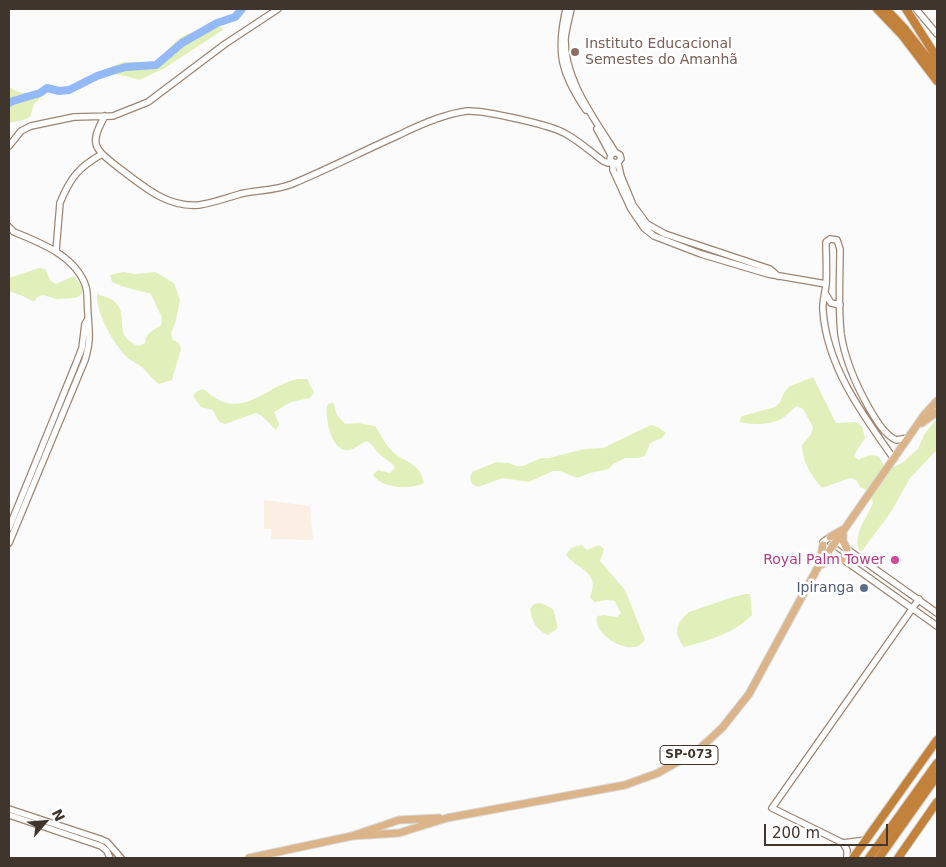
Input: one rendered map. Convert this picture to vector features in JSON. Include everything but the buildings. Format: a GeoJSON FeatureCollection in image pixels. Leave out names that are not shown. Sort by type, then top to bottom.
{"type":"FeatureCollection","features":[{"type":"Feature","properties":{"kind":"highway"},"geometry":{"type":"LineString","coordinates":[[876,9],[902,35],[937,81]]}},
{"type":"Feature","properties":{"kind":"highway"},"geometry":{"type":"LineString","coordinates":[[886,9],[904,28],[937,70]]}},
{"type":"Feature","properties":{"kind":"highway"},"geometry":{"type":"LineString","coordinates":[[906,9],[937,58]]}},
{"type":"Feature","properties":{"kind":"highway"},"geometry":{"type":"LineString","coordinates":[[853,858],[937,740]]}},
{"type":"Feature","properties":{"kind":"highway"},"geometry":{"type":"LineString","coordinates":[[869,858],[937,763]]}},
{"type":"Feature","properties":{"kind":"highway"},"geometry":{"type":"LineString","coordinates":[[879,858],[937,776]]}},
{"type":"Feature","properties":{"kind":"highway"},"geometry":{"type":"LineString","coordinates":[[898,858],[937,802]]}},
{"type":"Feature","properties":{"kind":"main road"},"geometry":{"type":"LineString","coordinates":[[833,539],[843,530],[924,415],[937,401]]}},
{"type":"Feature","properties":{"kind":"main road"},"geometry":{"type":"LineString","coordinates":[[918,426],[937,412]]}},
{"type":"Feature","properties":{"kind":"main road"},"geometry":{"type":"LineString","coordinates":[[843,530],[843,541],[847,549]]}},
{"type":"Feature","properties":{"kind":"main road","name":"SP-073"},"geometry":{"type":"LineString","coordinates":[[352,836],[388,834],[414,829],[447,818],[625,785],[658,773],[696,750],[722,728],[749,694],[818,567],[830,550],[833,539]]}},
{"type":"Feature","properties":{"kind":"main road"},"geometry":{"type":"LineString","coordinates":[[818,567],[823,545]]}},
{"type":"Feature","properties":{"kind":"main road"},"geometry":{"type":"LineString","coordinates":[[818,567],[832,558],[843,559]]}},
{"type":"Feature","properties":{"kind":"main road"},"geometry":{"type":"LineString","coordinates":[[411,818],[414,829]]}},
{"type":"Feature","properties":{"kind":"main road","name":"SP-073"},"geometry":{"type":"LineString","coordinates":[[249,858],[352,836],[386,823],[411,818],[447,818]]}},
{"type":"Feature","properties":{"kind":"main road"},"geometry":{"type":"LineString","coordinates":[[386,823],[385,829],[388,834]]}},
{"type":"Feature","properties":{"kind":"street"},"geometry":{"type":"LineString","coordinates":[[9,146],[21,132],[31,126],[74,117],[121,114],[148,102],[225,44],[278,9]]}},
{"type":"Feature","properties":{"kind":"street"},"geometry":{"type":"LineString","coordinates":[[566,9],[561,41],[563,68],[613,159],[612,170],[630,209],[644,228],[654,236],[701,254],[779,277],[826,284]]}},
{"type":"Feature","properties":{"kind":"street"},"geometry":{"type":"LineString","coordinates":[[571,9],[565,40],[569,68],[583,99],[598,123],[634,205],[647,224],[665,234],[770,268],[779,277]]}},
{"type":"Feature","properties":{"kind":"street"},"geometry":{"type":"LineString","coordinates":[[916,9],[937,34]]}},
{"type":"Feature","properties":{"kind":"street"},"geometry":{"type":"LineString","coordinates":[[105,116],[98,127],[94,141],[102,154],[158,196],[178,203],[197,205],[283,187],[416,127],[466,112],[477,112],[524,121],[562,132],[598,157],[613,159]]}},
{"type":"Feature","properties":{"kind":"street"},"geometry":{"type":"LineString","coordinates":[[56,251],[60,203],[63,196],[80,169],[102,154]]}},
{"type":"Feature","properties":{"kind":"street"},"geometry":{"type":"LineString","coordinates":[[9,227],[14,232],[56,251],[72,265],[86,288],[90,339],[85,360],[9,543]]}},
{"type":"Feature","properties":{"kind":"street"},"geometry":{"type":"LineString","coordinates":[[894,459],[862,414],[836,360],[825,328],[822,309],[826,284],[826,242],[833,238],[839,243],[840,249],[840,318],[844,350],[857,386],[886,434],[896,440],[908,438]]}},
{"type":"Feature","properties":{"kind":"street"},"geometry":{"type":"LineString","coordinates":[[825,293],[831,303],[840,305]]}},
{"type":"Feature","properties":{"kind":"street"},"geometry":{"type":"LineString","coordinates":[[9,528],[78,362],[85,324],[88,320]]}},
{"type":"Feature","properties":{"kind":"street"},"geometry":{"type":"LineString","coordinates":[[937,613],[833,539],[825,540],[823,545],[937,626]]}},
{"type":"Feature","properties":{"kind":"street"},"geometry":{"type":"LineString","coordinates":[[866,840],[843,843],[772,808],[919,599]]}},
{"type":"Feature","properties":{"kind":"street"},"geometry":{"type":"LineString","coordinates":[[9,809],[107,842],[121,858]]}},
{"type":"Feature","properties":{"kind":"street"},"geometry":{"type":"LineString","coordinates":[[9,815],[101,846],[107,851],[110,858]]}},
{"type":"Feature","properties":{"kind":"street"},"geometry":{"type":"LineString","coordinates":[[843,843],[847,850],[847,858]]}},
{"type":"Feature","properties":{"kind":"shaded area"},"geometry":{"type":"Polygon","coordinates":[[[264,500],[310,506],[313,540],[271,539],[271,529],[264,529],[264,500]]]}},
{"type":"Feature","properties":{"kind":"green space"},"geometry":{"type":"Polygon","coordinates":[[[208,25],[222,27],[223,30],[163,69],[139,80],[113,74],[111,67],[123,62],[150,64],[161,58],[181,37],[208,25]]]}},
{"type":"Feature","properties":{"kind":"green space"},"geometry":{"type":"Polygon","coordinates":[[[11,88],[18,92],[26,93],[41,91],[30,117],[9,123],[9,89],[11,88]]]}},
{"type":"Feature","properties":{"kind":"green space"},"geometry":{"type":"Polygon","coordinates":[[[39,268],[45,269],[51,281],[56,284],[74,276],[83,289],[81,295],[75,298],[56,299],[43,295],[37,297],[34,302],[9,291],[9,278],[39,268]]]}},
{"type":"Feature","properties":{"kind":"green space"},"geometry":{"type":"Polygon","coordinates":[[[123,272],[136,274],[155,272],[174,283],[180,300],[171,334],[173,340],[179,343],[181,349],[172,380],[159,384],[142,367],[124,354],[107,329],[99,310],[97,294],[109,298],[116,303],[120,308],[123,332],[131,342],[139,346],[145,343],[148,334],[161,325],[162,318],[151,294],[112,282],[110,275],[123,272]]]}},
{"type":"Feature","properties":{"kind":"green space"},"geometry":{"type":"Polygon","coordinates":[[[813,377],[836,423],[856,422],[862,426],[865,438],[854,455],[858,460],[874,455],[880,459],[884,468],[891,468],[902,463],[918,449],[924,435],[937,418],[937,450],[910,478],[891,512],[862,551],[859,550],[858,544],[859,532],[873,503],[868,489],[860,487],[856,480],[850,478],[822,488],[808,468],[802,451],[802,445],[811,434],[813,427],[803,409],[797,406],[777,421],[755,424],[739,422],[742,416],[775,407],[790,386],[813,377]]]}},
{"type":"Feature","properties":{"kind":"green space"},"geometry":{"type":"Polygon","coordinates":[[[297,379],[307,379],[314,393],[310,398],[291,402],[274,412],[279,424],[276,430],[262,416],[256,413],[225,424],[219,422],[213,410],[201,407],[193,396],[197,391],[204,389],[217,399],[229,403],[240,403],[251,400],[297,379]]]}},
{"type":"Feature","properties":{"kind":"green space"},"geometry":{"type":"Polygon","coordinates":[[[333,402],[337,415],[345,424],[358,423],[375,426],[391,450],[419,470],[424,483],[412,487],[397,487],[383,483],[373,475],[378,470],[390,473],[395,468],[367,441],[349,450],[338,446],[328,426],[327,418],[327,405],[333,402]]]}},
{"type":"Feature","properties":{"kind":"green space"},"geometry":{"type":"Polygon","coordinates":[[[651,425],[658,427],[666,433],[662,438],[650,443],[645,456],[625,458],[613,464],[609,469],[577,478],[560,471],[553,471],[529,482],[503,478],[478,487],[472,484],[470,478],[472,472],[496,462],[523,466],[541,458],[549,458],[584,449],[603,448],[651,425]]]}},
{"type":"Feature","properties":{"kind":"green space"},"geometry":{"type":"Polygon","coordinates":[[[582,545],[587,550],[599,545],[604,549],[600,561],[625,590],[645,640],[639,646],[630,647],[616,643],[603,634],[599,628],[597,616],[617,617],[621,613],[615,601],[594,602],[590,597],[593,582],[587,572],[566,555],[572,548],[582,545]]]}},
{"type":"Feature","properties":{"kind":"green space"},"geometry":{"type":"Polygon","coordinates":[[[750,594],[752,615],[738,627],[721,635],[684,647],[678,637],[677,628],[681,620],[689,612],[750,594]]]}},
{"type":"Feature","properties":{"kind":"green space"},"geometry":{"type":"Polygon","coordinates":[[[541,603],[553,609],[558,628],[548,635],[538,628],[533,621],[530,609],[534,604],[541,603]]]}},
{"type":"Feature","properties":{"kind":"waterway"},"geometry":{"type":"LineString","coordinates":[[9,103],[40,93],[47,88],[59,91],[69,90],[97,76],[126,67],[156,65],[182,43],[217,23],[235,17],[242,9]]}},
{"type":"Feature","properties":{"kind":"place","name":"Instituto Educacional Semestes do Amanhã"},"geometry":{"type":"Point","coordinates":[575,52]}},
{"type":"Feature","properties":{"kind":"place","name":"Royal Palm Tower"},"geometry":{"type":"Point","coordinates":[895,560]}},
{"type":"Feature","properties":{"kind":"place","name":"Ipiranga"},"geometry":{"type":"Point","coordinates":[864,588]}}]}
